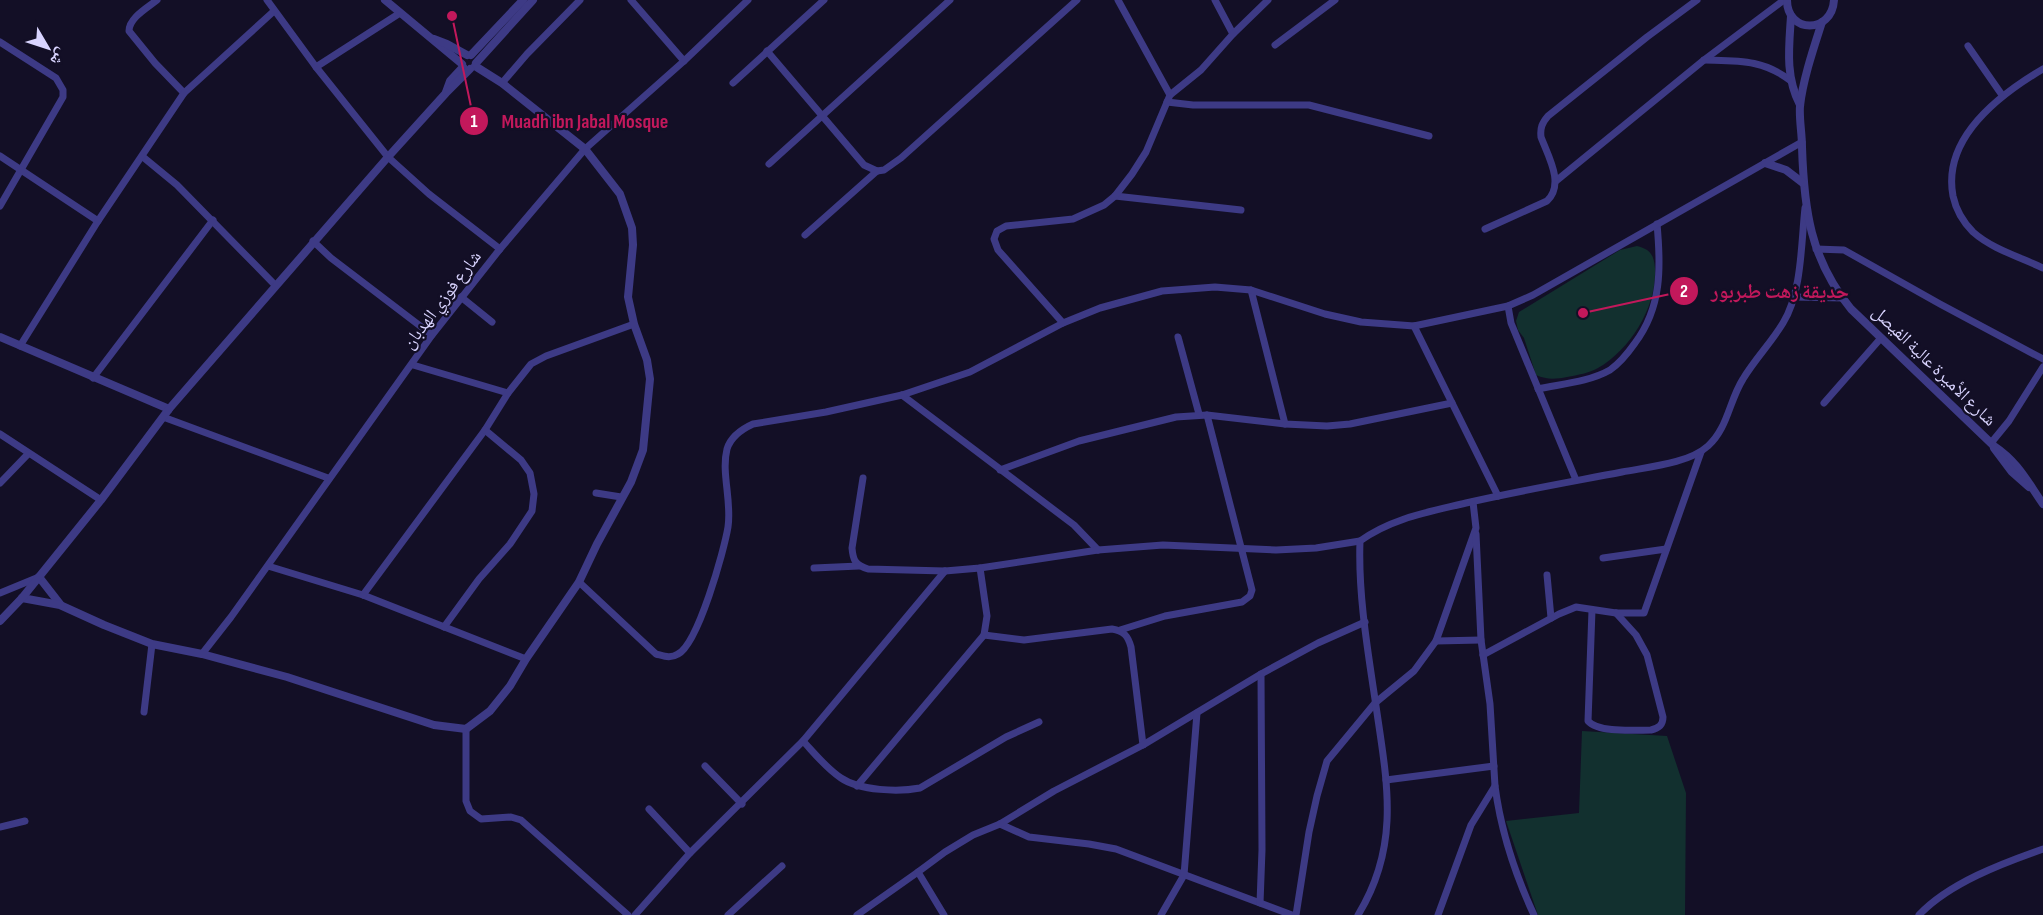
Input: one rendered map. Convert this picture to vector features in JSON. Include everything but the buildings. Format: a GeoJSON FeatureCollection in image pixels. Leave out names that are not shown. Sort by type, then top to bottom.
{"type":"FeatureCollection","features":[{"type":"Feature","properties":{"kind":"street"},"geometry":{"type":"LineString","coordinates":[[157,0],[133,20],[129,31],[184,93]]}},
{"type":"Feature","properties":{"kind":"street"},"geometry":{"type":"LineString","coordinates":[[267,0],[316,67],[388,157],[429,194],[500,249]]}},
{"type":"Feature","properties":{"kind":"street"},"geometry":{"type":"LineString","coordinates":[[22,598],[60,605],[152,644],[202,654],[287,677],[434,725],[466,729],[490,711],[510,686],[526,658],[579,582],[621,497],[631,482],[643,450],[650,380],[647,360],[634,324],[628,297],[633,245],[632,228],[627,210],[613,182],[585,149],[502,83],[469,63],[448,54],[434,39],[385,0]]}},
{"type":"Feature","properties":{"kind":"street"},"geometry":{"type":"LineString","coordinates":[[0,621],[22,598],[101,500],[169,409],[313,241],[446,93],[523,0]]}},
{"type":"Feature","properties":{"kind":"street"},"geometry":{"type":"LineString","coordinates":[[469,63],[533,0]]}},
{"type":"Feature","properties":{"kind":"street"},"geometry":{"type":"LineString","coordinates":[[502,83],[580,0]]}},
{"type":"Feature","properties":{"kind":"street"},"geometry":{"type":"LineString","coordinates":[[630,0],[684,61]]}},
{"type":"Feature","properties":{"kind":"street","name":"شارع فوزي الهدبان"},"geometry":{"type":"LineString","coordinates":[[202,654],[268,566],[328,478],[413,365],[432,335],[500,249],[585,149],[684,61],[748,0]]}},
{"type":"Feature","properties":{"kind":"street"},"geometry":{"type":"LineString","coordinates":[[733,83],[824,0]]}},
{"type":"Feature","properties":{"kind":"street"},"geometry":{"type":"LineString","coordinates":[[769,164],[950,0]]}},
{"type":"Feature","properties":{"kind":"street"},"geometry":{"type":"LineString","coordinates":[[767,51],[864,165],[877,171],[884,170],[901,158],[1077,0]]}},
{"type":"Feature","properties":{"kind":"street"},"geometry":{"type":"LineString","coordinates":[[1118,0],[1169,99],[1193,105],[1309,105],[1429,136]]}},
{"type":"Feature","properties":{"kind":"street"},"geometry":{"type":"LineString","coordinates":[[1215,0],[1233,34]]}},
{"type":"Feature","properties":{"kind":"street"},"geometry":{"type":"LineString","coordinates":[[1063,323],[998,250],[994,236],[997,231],[1006,226],[1073,219],[1104,205],[1115,196],[1146,152],[1169,99],[1268,0]]}},
{"type":"Feature","properties":{"kind":"street"},"geometry":{"type":"LineString","coordinates":[[1275,45],[1335,0]]}},
{"type":"Feature","properties":{"kind":"street"},"geometry":{"type":"LineString","coordinates":[[1485,229],[1547,201],[1552,196],[1556,181],[1541,137],[1541,125],[1544,120],[1607,68],[1697,0]]}},
{"type":"Feature","properties":{"kind":"street"},"geometry":{"type":"LineString","coordinates":[[1556,181],[1704,60],[1785,0],[1791,16],[1803,24],[1813,25],[1822,22]]}},
{"type":"Feature","properties":{"kind":"street","name":"شارع الأميرة عالية الفيصل"},"geometry":{"type":"LineString","coordinates":[[1835,2],[1828,18],[1822,22],[1800,105],[1805,207],[1816,249],[1825,270],[1843,298],[1881,338],[1992,444],[2012,459],[2024,473],[2043,504]]}},
{"type":"Feature","properties":{"kind":"street"},"geometry":{"type":"LineString","coordinates":[[20,346],[98,221],[184,93],[274,11]]}},
{"type":"Feature","properties":{"kind":"street"},"geometry":{"type":"LineString","coordinates":[[316,67],[400,13]]}},
{"type":"Feature","properties":{"kind":"street","name":"شارع الأميرة عالية الفيصل"},"geometry":{"type":"LineString","coordinates":[[1791,16],[1788,59],[1791,81],[1800,105]]}},
{"type":"Feature","properties":{"kind":"street"},"geometry":{"type":"LineString","coordinates":[[0,42],[56,78],[63,90],[63,97],[0,206]]}},
{"type":"Feature","properties":{"kind":"street"},"geometry":{"type":"LineString","coordinates":[[1968,46],[2002,95]]}},
{"type":"Feature","properties":{"kind":"street"},"geometry":{"type":"LineString","coordinates":[[1704,60],[1757,63],[1781,73],[1791,81]]}},
{"type":"Feature","properties":{"kind":"street"},"geometry":{"type":"LineString","coordinates":[[2043,69],[2002,95],[1966,136],[1956,153],[1951,180],[1955,207],[1966,224],[1986,241],[2043,268]]}},
{"type":"Feature","properties":{"kind":"street"},"geometry":{"type":"LineString","coordinates":[[579,582],[656,654],[668,657],[679,654],[688,646],[697,629],[728,527],[727,450],[737,434],[753,424],[826,412],[902,395],[970,372],[1063,323],[1100,308],[1162,291],[1215,287],[1251,290],[1324,314],[1352,320],[1414,326],[1508,306],[1533,295],[1802,142]]}},
{"type":"Feature","properties":{"kind":"street"},"geometry":{"type":"LineString","coordinates":[[0,156],[98,221]]}},
{"type":"Feature","properties":{"kind":"street"},"geometry":{"type":"LineString","coordinates":[[143,157],[177,185],[275,285]]}},
{"type":"Feature","properties":{"kind":"street"},"geometry":{"type":"LineString","coordinates":[[1765,163],[1786,171],[1803,183]]}},
{"type":"Feature","properties":{"kind":"street"},"geometry":{"type":"LineString","coordinates":[[805,235],[877,171]]}},
{"type":"Feature","properties":{"kind":"street"},"geometry":{"type":"LineString","coordinates":[[1115,196],[1241,210]]}},
{"type":"Feature","properties":{"kind":"street"},"geometry":{"type":"LineString","coordinates":[[814,568],[860,566],[868,569],[894,571],[980,568],[1098,550],[1162,545],[1316,548],[1360,541],[1387,524],[1498,496],[1673,463],[1701,452],[1722,429],[1741,381],[1783,323],[1794,297],[1805,207]]}},
{"type":"Feature","properties":{"kind":"street"},"geometry":{"type":"LineString","coordinates":[[93,378],[213,220]]}},
{"type":"Feature","properties":{"kind":"street"},"geometry":{"type":"LineString","coordinates":[[1538,389],[1592,377],[1609,370],[1619,363],[1641,335],[1655,305],[1659,286],[1660,255],[1657,224]]}},
{"type":"Feature","properties":{"kind":"street"},"geometry":{"type":"LineString","coordinates":[[313,241],[331,258],[432,335]]}},
{"type":"Feature","properties":{"kind":"street"},"geometry":{"type":"LineString","coordinates":[[1816,249],[1844,250],[2043,359]]}},
{"type":"Feature","properties":{"kind":"street"},"geometry":{"type":"LineString","coordinates":[[1251,290],[1285,424]]}},
{"type":"Feature","properties":{"kind":"street"},"geometry":{"type":"LineString","coordinates":[[461,297],[492,322]]}},
{"type":"Feature","properties":{"kind":"street"},"geometry":{"type":"LineString","coordinates":[[1794,297],[1843,298]]}},
{"type":"Feature","properties":{"kind":"street"},"geometry":{"type":"LineString","coordinates":[[1508,306],[1510,323],[1576,480]]}},
{"type":"Feature","properties":{"kind":"street"},"geometry":{"type":"LineString","coordinates":[[363,596],[531,364],[546,356],[634,324]]}},
{"type":"Feature","properties":{"kind":"street"},"geometry":{"type":"LineString","coordinates":[[1414,326],[1498,496]]}},
{"type":"Feature","properties":{"kind":"street"},"geometry":{"type":"LineString","coordinates":[[0,337],[169,409]]}},
{"type":"Feature","properties":{"kind":"street"},"geometry":{"type":"LineString","coordinates":[[1178,337],[1199,414]]}},
{"type":"Feature","properties":{"kind":"street"},"geometry":{"type":"LineString","coordinates":[[1824,403],[1881,338]]}},
{"type":"Feature","properties":{"kind":"street"},"geometry":{"type":"LineString","coordinates":[[413,365],[508,393]]}},
{"type":"Feature","properties":{"kind":"street"},"geometry":{"type":"LineString","coordinates":[[1992,444],[2043,367]]}},
{"type":"Feature","properties":{"kind":"street"},"geometry":{"type":"LineString","coordinates":[[902,395],[1074,525],[1098,550]]}},
{"type":"Feature","properties":{"kind":"street"},"geometry":{"type":"LineString","coordinates":[[1000,470],[1079,441],[1163,419],[1199,414],[1285,424],[1350,424],[1452,403]]}},
{"type":"Feature","properties":{"kind":"street"},"geometry":{"type":"LineString","coordinates":[[984,635],[1024,640],[1112,629],[1120,630],[1165,616],[1242,602],[1250,596],[1252,590],[1208,415]]}},
{"type":"Feature","properties":{"kind":"street"},"geometry":{"type":"LineString","coordinates":[[163,417],[328,478]]}},
{"type":"Feature","properties":{"kind":"street"},"geometry":{"type":"LineString","coordinates":[[444,627],[479,579],[510,544],[531,511],[534,494],[530,473],[521,460],[485,430]]}},
{"type":"Feature","properties":{"kind":"street"},"geometry":{"type":"LineString","coordinates":[[0,434],[101,500]]}},
{"type":"Feature","properties":{"kind":"street"},"geometry":{"type":"LineString","coordinates":[[1483,655],[1576,607],[1616,614],[1644,613],[1701,452]]}},
{"type":"Feature","properties":{"kind":"street"},"geometry":{"type":"LineString","coordinates":[[0,483],[28,454]]}},
{"type":"Feature","properties":{"kind":"street"},"geometry":{"type":"LineString","coordinates":[[860,566],[853,559],[852,548],[863,478]]}},
{"type":"Feature","properties":{"kind":"street"},"geometry":{"type":"LineString","coordinates":[[597,494],[621,497]]}},
{"type":"Feature","properties":{"kind":"street"},"geometry":{"type":"LineString","coordinates":[[1473,502],[1481,640],[1499,814],[1522,890],[1534,915]]}},
{"type":"Feature","properties":{"kind":"street"},"geometry":{"type":"LineString","coordinates":[[1000,824],[1029,837],[1116,849],[1294,915],[1309,832],[1327,761],[1375,703],[1414,671],[1436,641],[1476,528]]}},
{"type":"Feature","properties":{"kind":"street"},"geometry":{"type":"LineString","coordinates":[[1358,915],[1374,886],[1386,840],[1388,804],[1365,622],[1359,565],[1360,541]]}},
{"type":"Feature","properties":{"kind":"street"},"geometry":{"type":"LineString","coordinates":[[1603,558],[1666,549]]}},
{"type":"Feature","properties":{"kind":"street"},"geometry":{"type":"LineString","coordinates":[[268,566],[363,596],[526,658]]}},
{"type":"Feature","properties":{"kind":"street"},"geometry":{"type":"LineString","coordinates":[[857,786],[984,635],[987,616],[980,568]]}},
{"type":"Feature","properties":{"kind":"street"},"geometry":{"type":"LineString","coordinates":[[636,915],[690,853],[742,804],[803,741],[945,570]]}},
{"type":"Feature","properties":{"kind":"street"},"geometry":{"type":"LineString","coordinates":[[1547,575],[1551,618]]}},
{"type":"Feature","properties":{"kind":"street"},"geometry":{"type":"LineString","coordinates":[[0,593],[39,577]]}},
{"type":"Feature","properties":{"kind":"street"},"geometry":{"type":"LineString","coordinates":[[39,577],[60,605]]}},
{"type":"Feature","properties":{"kind":"street"},"geometry":{"type":"LineString","coordinates":[[1592,610],[1588,721],[1595,727],[1609,729],[1651,730],[1661,725],[1663,717],[1647,655],[1636,635],[1616,614]]}},
{"type":"Feature","properties":{"kind":"street"},"geometry":{"type":"LineString","coordinates":[[857,915],[973,835],[1000,824],[1054,791],[1143,745],[1261,674],[1318,643],[1365,622]]}},
{"type":"Feature","properties":{"kind":"street"},"geometry":{"type":"LineString","coordinates":[[1120,630],[1128,637],[1131,647],[1143,745]]}},
{"type":"Feature","properties":{"kind":"street"},"geometry":{"type":"LineString","coordinates":[[1436,641],[1481,640]]}},
{"type":"Feature","properties":{"kind":"street"},"geometry":{"type":"LineString","coordinates":[[144,712],[152,644]]}},
{"type":"Feature","properties":{"kind":"street"},"geometry":{"type":"LineString","coordinates":[[1260,903],[1261,674]]}},
{"type":"Feature","properties":{"kind":"street"},"geometry":{"type":"LineString","coordinates":[[1161,915],[1184,875],[1197,713]]}},
{"type":"Feature","properties":{"kind":"street"},"geometry":{"type":"LineString","coordinates":[[803,741],[842,779],[857,786],[907,791],[920,788],[1006,737],[1040,722]]}},
{"type":"Feature","properties":{"kind":"street"},"geometry":{"type":"LineString","coordinates":[[466,729],[466,801],[470,811],[481,819],[511,817],[522,820],[628,915]]}},
{"type":"Feature","properties":{"kind":"street"},"geometry":{"type":"LineString","coordinates":[[705,766],[742,804]]}},
{"type":"Feature","properties":{"kind":"street"},"geometry":{"type":"LineString","coordinates":[[1386,780],[1494,766]]}},
{"type":"Feature","properties":{"kind":"street"},"geometry":{"type":"LineString","coordinates":[[1438,915],[1472,825],[1495,786]]}},
{"type":"Feature","properties":{"kind":"street"},"geometry":{"type":"LineString","coordinates":[[648,809],[690,853]]}},
{"type":"Feature","properties":{"kind":"street"},"geometry":{"type":"LineString","coordinates":[[0,827],[25,821]]}},
{"type":"Feature","properties":{"kind":"street"},"geometry":{"type":"LineString","coordinates":[[1919,915],[1934,900],[1959,885],[2043,849]]}},
{"type":"Feature","properties":{"kind":"street"},"geometry":{"type":"LineString","coordinates":[[728,915],[782,866]]}},
{"type":"Feature","properties":{"kind":"street"},"geometry":{"type":"LineString","coordinates":[[918,872],[944,915]]}},
{"type":"Feature","properties":{"kind":"green space"},"geometry":{"type":"Polygon","coordinates":[[[1637,246],[1648,251],[1654,260],[1655,268],[1652,297],[1640,325],[1631,338],[1610,360],[1591,371],[1555,379],[1536,375],[1524,338],[1518,330],[1516,321],[1519,312],[1620,250],[1637,246]]]}},
{"type":"Feature","properties":{"kind":"green space"},"geometry":{"type":"Polygon","coordinates":[[[1582,731],[1667,736],[1686,793],[1685,915],[1538,915],[1506,821],[1579,813],[1582,731]]]}},
{"type":"Feature","properties":{"kind":"place","name":"Muadh ibn Jabal Mosque"},"geometry":{"type":"Point","coordinates":[452,16]}},
{"type":"Feature","properties":{"kind":"place","name":"حديقة زهت طبربور"},"geometry":{"type":"Point","coordinates":[1583,313]}}]}
